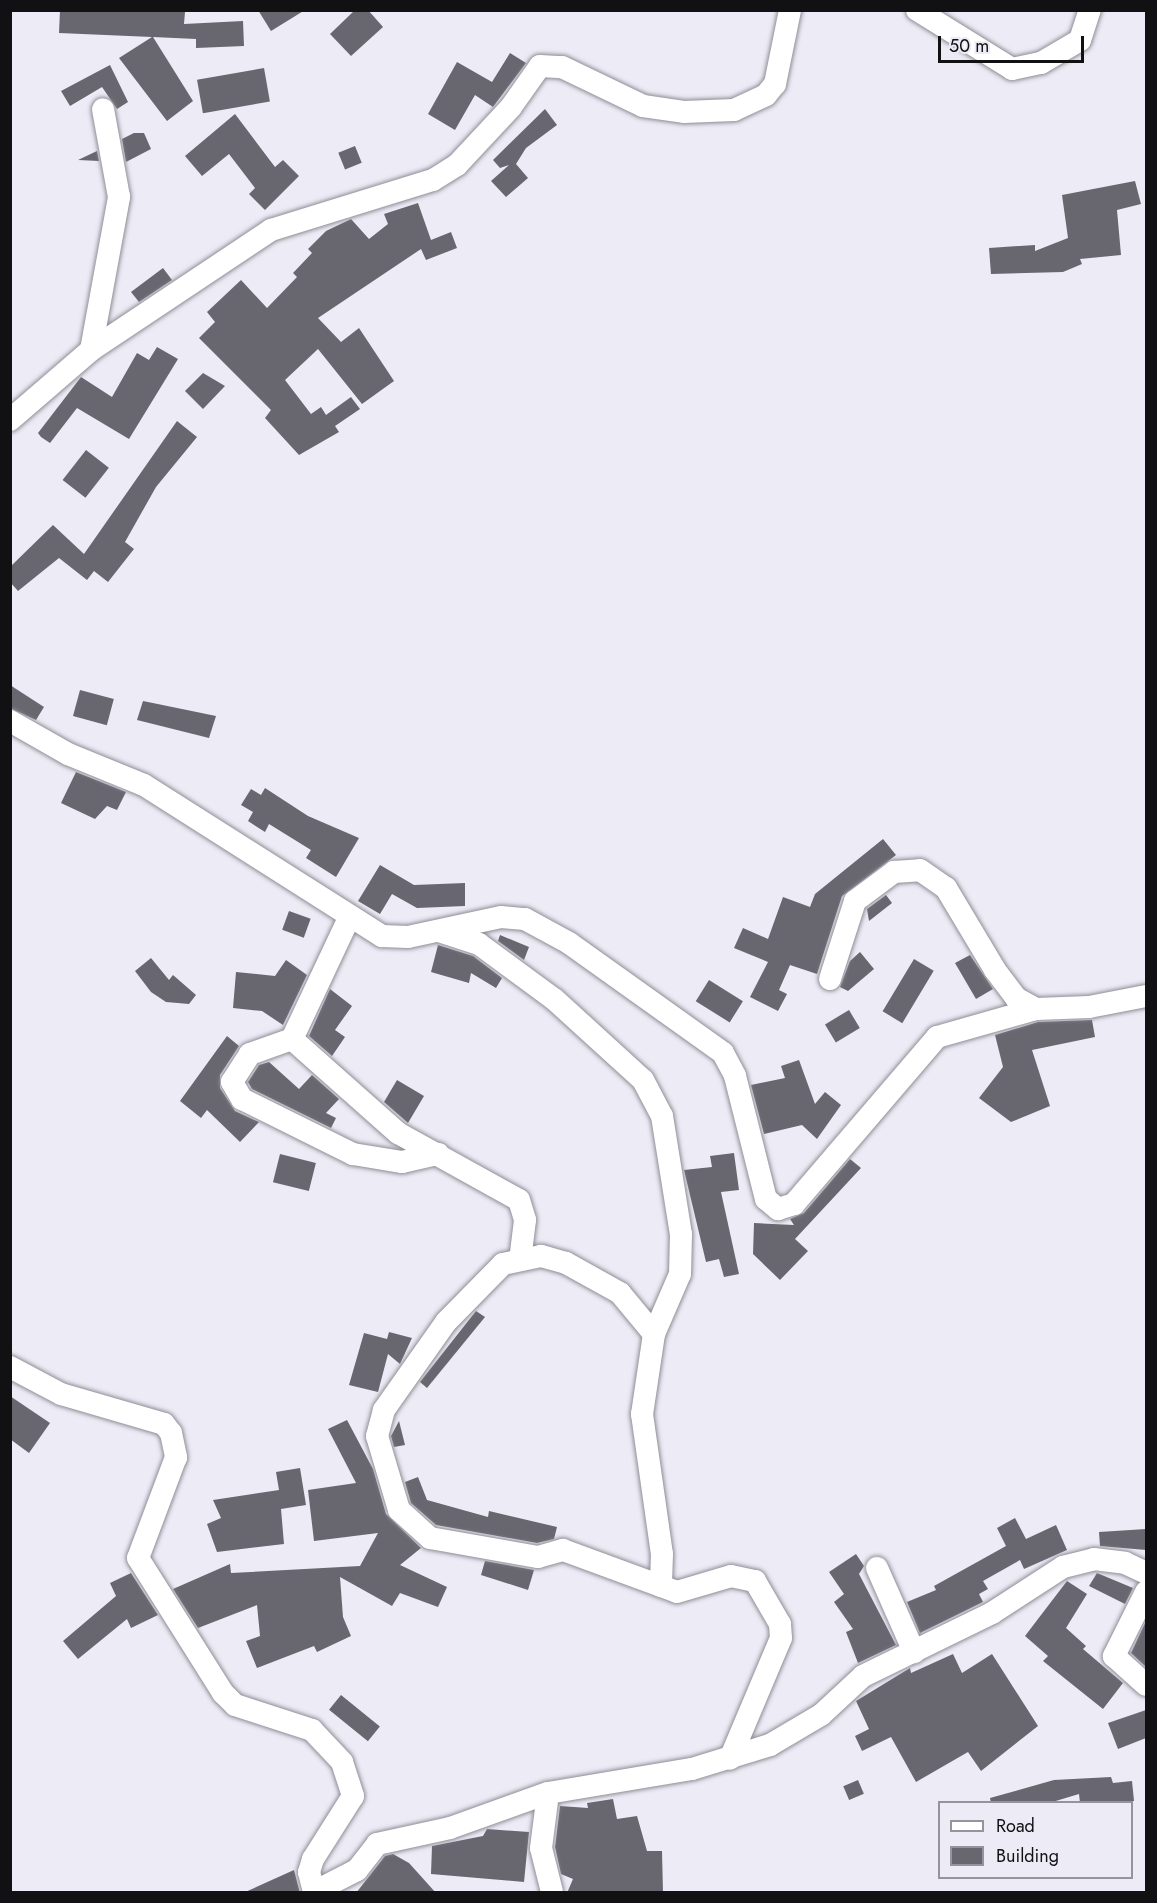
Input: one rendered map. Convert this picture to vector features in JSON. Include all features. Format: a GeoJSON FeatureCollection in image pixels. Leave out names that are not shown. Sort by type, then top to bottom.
{"type":"FeatureCollection","features":[{"type":"Feature","properties":{"kind":"street"},"geometry":{"type":"LineString","coordinates":[[10,420],[91,350],[271,230],[441,175],[477,148],[546,64],[643,106],[684,112],[750,105],[775,84],[790,10]]}},
{"type":"Feature","properties":{"kind":"street"},"geometry":{"type":"LineString","coordinates":[[917,10],[1012,69],[1041,63],[1080,40],[1090,10]]}},
{"type":"Feature","properties":{"kind":"street"},"geometry":{"type":"LineString","coordinates":[[91,350],[119,197],[103,109]]}},
{"type":"Feature","properties":{"kind":"street"},"geometry":{"type":"LineString","coordinates":[[10,721],[164,796],[350,918],[382,936],[439,931],[501,917],[533,923],[723,1053],[735,1076],[766,1199],[778,1209],[794,1204],[937,1037],[1036,1009],[1089,1007],[1146,996]]}},
{"type":"Feature","properties":{"kind":"street"},"geometry":{"type":"LineString","coordinates":[[830,978],[855,901],[894,872],[920,870],[946,888],[995,970],[1016,998],[1036,1009]]}},
{"type":"Feature","properties":{"kind":"street"},"geometry":{"type":"LineString","coordinates":[[350,918],[292,1039],[250,1054],[232,1082],[242,1099],[353,1154],[402,1162],[438,1154]]}},
{"type":"Feature","properties":{"kind":"street"},"geometry":{"type":"LineString","coordinates":[[439,931],[479,944],[554,999],[643,1080],[662,1116],[681,1234],[680,1274],[654,1334],[642,1414],[662,1554],[661,1586]]}},
{"type":"Feature","properties":{"kind":"street"},"geometry":{"type":"LineString","coordinates":[[292,1039],[398,1133],[519,1200],[525,1220],[520,1258]]}},
{"type":"Feature","properties":{"kind":"street"},"geometry":{"type":"LineString","coordinates":[[654,1334],[620,1293],[597,1278],[541,1256],[520,1258],[478,1284],[377,1425],[399,1510],[439,1541],[538,1557],[564,1550],[661,1586],[685,1592],[731,1576],[750,1579],[780,1624],[779,1646],[730,1759]]}},
{"type":"Feature","properties":{"kind":"street"},"geometry":{"type":"LineString","coordinates":[[10,1367],[61,1394],[164,1424],[171,1433],[176,1457],[138,1558],[174,1623],[229,1699],[312,1730],[342,1762],[352,1796],[314,1858],[309,1872],[314,1893],[357,1870],[377,1844],[450,1828],[548,1793],[730,1759],[800,1727],[863,1676],[914,1652],[1079,1561],[1115,1560],[1146,1573]]}},
{"type":"Feature","properties":{"kind":"street"},"geometry":{"type":"LineString","coordinates":[[877,1568],[914,1652]]}},
{"type":"Feature","properties":{"kind":"street"},"geometry":{"type":"LineString","coordinates":[[1146,1592],[1114,1656],[1146,1685]]}},
{"type":"Feature","properties":{"kind":"street"},"geometry":{"type":"LineString","coordinates":[[548,1793],[541,1848],[552,1893]]}},
{"type":"Feature","properties":{"kind":"building"},"geometry":{"type":"Polygon","coordinates":[[[60,10],[185,12],[184,24],[243,21],[244,46],[196,48],[196,39],[153,37],[193,101],[167,121],[119,58],[152,37],[59,33],[60,10]]]}},
{"type":"Feature","properties":{"kind":"building"},"geometry":{"type":"Polygon","coordinates":[[[258,10],[305,10],[271,31],[258,10]]]}},
{"type":"Feature","properties":{"kind":"building"},"geometry":{"type":"Polygon","coordinates":[[[355,10],[368,10],[383,27],[351,56],[330,34],[355,10]]]}},
{"type":"Feature","properties":{"kind":"building"},"geometry":{"type":"Polygon","coordinates":[[[510,53],[526,63],[493,107],[475,95],[455,130],[428,114],[457,62],[492,82],[510,53]]]}},
{"type":"Feature","properties":{"kind":"building"},"geometry":{"type":"Polygon","coordinates":[[[110,65],[128,102],[117,109],[102,87],[70,106],[61,91],[110,65]]]}},
{"type":"Feature","properties":{"kind":"building"},"geometry":{"type":"Polygon","coordinates":[[[264,68],[270,101],[203,113],[197,80],[264,68]]]}},
{"type":"Feature","properties":{"kind":"building"},"geometry":{"type":"Polygon","coordinates":[[[545,109],[557,125],[526,148],[516,164],[528,178],[506,197],[491,181],[509,165],[500,168],[493,160],[545,109]]]}},
{"type":"Feature","properties":{"kind":"building"},"geometry":{"type":"Polygon","coordinates":[[[235,114],[275,167],[283,160],[299,176],[265,210],[249,194],[255,188],[229,154],[202,176],[185,156],[235,114]]]}},
{"type":"Feature","properties":{"kind":"building"},"geometry":{"type":"Polygon","coordinates":[[[134,133],[144,133],[151,149],[126,162],[122,139],[134,133]]]}},
{"type":"Feature","properties":{"kind":"building"},"geometry":{"type":"Polygon","coordinates":[[[355,146],[362,163],[345,169],[338,153],[355,146]]]}},
{"type":"Feature","properties":{"kind":"building"},"geometry":{"type":"Polygon","coordinates":[[[97,151],[99,161],[78,160],[97,151]]]}},
{"type":"Feature","properties":{"kind":"building"},"geometry":{"type":"Polygon","coordinates":[[[1135,181],[1141,204],[1117,210],[1121,255],[1080,259],[1082,264],[1063,272],[991,274],[989,248],[1035,245],[1035,251],[1068,238],[1062,195],[1135,181]]]}},
{"type":"Feature","properties":{"kind":"building"},"geometry":{"type":"Polygon","coordinates":[[[418,203],[431,240],[451,232],[457,248],[426,260],[421,249],[318,318],[341,342],[359,328],[394,381],[362,404],[318,349],[285,380],[311,414],[321,407],[326,415],[351,397],[360,409],[335,426],[339,432],[299,455],[265,418],[271,410],[199,338],[215,322],[207,312],[241,280],[267,308],[297,277],[293,273],[312,253],[308,249],[326,231],[351,219],[369,239],[388,224],[384,214],[418,203]]]}},
{"type":"Feature","properties":{"kind":"building"},"geometry":{"type":"Polygon","coordinates":[[[163,268],[172,280],[139,302],[131,292],[163,268]]]}},
{"type":"Feature","properties":{"kind":"building"},"geometry":{"type":"Polygon","coordinates":[[[157,347],[178,359],[129,439],[77,408],[50,443],[38,433],[81,377],[112,397],[137,353],[149,360],[157,347]]]}},
{"type":"Feature","properties":{"kind":"building"},"geometry":{"type":"Polygon","coordinates":[[[203,373],[225,386],[203,409],[185,391],[203,373]]]}},
{"type":"Feature","properties":{"kind":"building"},"geometry":{"type":"Polygon","coordinates":[[[177,421],[197,437],[156,487],[125,542],[134,549],[108,582],[94,571],[87,580],[59,558],[18,591],[10,582],[10,567],[53,525],[84,554],[177,421]]]}},
{"type":"Feature","properties":{"kind":"building"},"geometry":{"type":"Polygon","coordinates":[[[86,450],[109,468],[85,498],[63,480],[86,450]]]}},
{"type":"Feature","properties":{"kind":"building"},"geometry":{"type":"Polygon","coordinates":[[[10,685],[44,707],[36,720],[10,708],[10,685]]]}},
{"type":"Feature","properties":{"kind":"building"},"geometry":{"type":"Polygon","coordinates":[[[80,690],[114,699],[107,725],[73,716],[80,690]]]}},
{"type":"Feature","properties":{"kind":"building"},"geometry":{"type":"Polygon","coordinates":[[[143,701],[216,716],[209,738],[137,720],[143,701]]]}},
{"type":"Feature","properties":{"kind":"building"},"geometry":{"type":"Polygon","coordinates":[[[76,772],[126,792],[117,810],[107,806],[95,819],[61,803],[76,772]]]}},
{"type":"Feature","properties":{"kind":"building"},"geometry":{"type":"Polygon","coordinates":[[[265,788],[308,816],[359,838],[336,877],[306,858],[311,850],[269,824],[265,832],[248,821],[253,812],[241,805],[251,789],[261,795],[265,788]]]}},
{"type":"Feature","properties":{"kind":"building"},"geometry":{"type":"Polygon","coordinates":[[[883,839],[896,855],[842,896],[817,974],[790,965],[779,990],[787,994],[778,1011],[750,997],[768,962],[734,948],[743,928],[768,939],[783,897],[810,907],[815,894],[883,839]]]}},
{"type":"Feature","properties":{"kind":"building"},"geometry":{"type":"Polygon","coordinates":[[[380,865],[414,885],[465,883],[465,906],[417,908],[392,894],[380,914],[358,901],[380,865]]]}},
{"type":"Feature","properties":{"kind":"building"},"geometry":{"type":"Polygon","coordinates":[[[886,895],[892,903],[869,921],[867,909],[886,895]]]}},
{"type":"Feature","properties":{"kind":"building"},"geometry":{"type":"Polygon","coordinates":[[[289,911],[311,919],[304,938],[282,930],[289,911]]]}},
{"type":"Feature","properties":{"kind":"building"},"geometry":{"type":"Polygon","coordinates":[[[500,935],[529,947],[524,960],[498,941],[500,935]]]}},
{"type":"Feature","properties":{"kind":"building"},"geometry":{"type":"Polygon","coordinates":[[[438,945],[473,956],[502,978],[496,988],[471,973],[469,983],[431,972],[438,945]]]}},
{"type":"Feature","properties":{"kind":"building"},"geometry":{"type":"Polygon","coordinates":[[[860,952],[874,969],[848,991],[840,987],[850,961],[860,952]]]}},
{"type":"Feature","properties":{"kind":"building"},"geometry":{"type":"Polygon","coordinates":[[[970,955],[993,989],[976,999],[955,963],[970,955]]]}},
{"type":"Feature","properties":{"kind":"building"},"geometry":{"type":"Polygon","coordinates":[[[151,958],[169,980],[173,975],[196,995],[189,1004],[166,1002],[151,992],[135,971],[151,958]]]}},
{"type":"Feature","properties":{"kind":"building"},"geometry":{"type":"Polygon","coordinates":[[[914,959],[934,971],[902,1023],[883,1011],[914,959]]]}},
{"type":"Feature","properties":{"kind":"building"},"geometry":{"type":"Polygon","coordinates":[[[286,960],[307,975],[283,1025],[262,1011],[233,1008],[236,972],[275,976],[286,960]]]}},
{"type":"Feature","properties":{"kind":"building"},"geometry":{"type":"Polygon","coordinates":[[[709,980],[743,1001],[730,1022],[696,1001],[709,980]]]}},
{"type":"Feature","properties":{"kind":"building"},"geometry":{"type":"Polygon","coordinates":[[[330,989],[352,1006],[335,1030],[345,1037],[332,1056],[309,1036],[330,989]]]}},
{"type":"Feature","properties":{"kind":"building"},"geometry":{"type":"Polygon","coordinates":[[[849,1010],[860,1028],[836,1042],[825,1024],[849,1010]]]}},
{"type":"Feature","properties":{"kind":"building"},"geometry":{"type":"Polygon","coordinates":[[[1092,1020],[1095,1037],[1032,1050],[1050,1106],[1011,1122],[979,1098],[1003,1067],[995,1035],[1038,1022],[1092,1020]]]}},
{"type":"Feature","properties":{"kind":"building"},"geometry":{"type":"Polygon","coordinates":[[[227,1036],[239,1046],[220,1075],[220,1088],[235,1111],[259,1122],[240,1142],[207,1110],[201,1118],[180,1101],[227,1036]]]}},
{"type":"Feature","properties":{"kind":"building"},"geometry":{"type":"Polygon","coordinates":[[[799,1060],[815,1104],[825,1092],[841,1105],[817,1139],[802,1125],[764,1134],[751,1085],[785,1078],[781,1066],[799,1060]]]}},
{"type":"Feature","properties":{"kind":"building"},"geometry":{"type":"Polygon","coordinates":[[[269,1062],[299,1089],[312,1075],[339,1099],[326,1113],[336,1118],[331,1128],[252,1089],[248,1082],[259,1065],[269,1062]]]}},
{"type":"Feature","properties":{"kind":"building"},"geometry":{"type":"Polygon","coordinates":[[[397,1080],[424,1096],[408,1123],[384,1102],[397,1080]]]}},
{"type":"Feature","properties":{"kind":"building"},"geometry":{"type":"Polygon","coordinates":[[[734,1153],[739,1190],[721,1192],[739,1274],[724,1277],[719,1259],[706,1262],[684,1170],[712,1167],[710,1156],[734,1153]]]}},
{"type":"Feature","properties":{"kind":"building"},"geometry":{"type":"Polygon","coordinates":[[[280,1154],[316,1163],[309,1191],[273,1182],[280,1154]]]}},
{"type":"Feature","properties":{"kind":"building"},"geometry":{"type":"Polygon","coordinates":[[[850,1159],[861,1168],[795,1239],[808,1251],[780,1280],[753,1254],[754,1223],[794,1225],[790,1219],[804,1213],[850,1159]]]}},
{"type":"Feature","properties":{"kind":"building"},"geometry":{"type":"Polygon","coordinates":[[[476,1311],[485,1317],[427,1388],[420,1382],[476,1311]]]}},
{"type":"Feature","properties":{"kind":"building"},"geometry":{"type":"Polygon","coordinates":[[[389,1332],[412,1338],[400,1364],[388,1354],[378,1392],[349,1385],[364,1333],[387,1339],[389,1332]]]}},
{"type":"Feature","properties":{"kind":"building"},"geometry":{"type":"Polygon","coordinates":[[[10,1396],[50,1423],[29,1453],[10,1439],[10,1396]]]}},
{"type":"Feature","properties":{"kind":"building"},"geometry":{"type":"Polygon","coordinates":[[[347,1420],[373,1469],[386,1514],[421,1548],[400,1565],[447,1587],[438,1607],[400,1593],[392,1606],[340,1577],[343,1617],[351,1636],[317,1652],[314,1646],[257,1668],[246,1641],[260,1636],[257,1605],[198,1628],[173,1589],[230,1564],[231,1573],[360,1566],[378,1533],[314,1541],[308,1490],[356,1483],[328,1429],[347,1420]]]}},
{"type":"Feature","properties":{"kind":"building"},"geometry":{"type":"Polygon","coordinates":[[[399,1421],[405,1445],[394,1447],[391,1436],[399,1421]]]}},
{"type":"Feature","properties":{"kind":"building"},"geometry":{"type":"Polygon","coordinates":[[[300,1468],[306,1505],[281,1509],[284,1544],[217,1552],[207,1524],[221,1518],[213,1500],[279,1490],[276,1472],[300,1468]]]}},
{"type":"Feature","properties":{"kind":"building"},"geometry":{"type":"Polygon","coordinates":[[[418,1477],[427,1500],[488,1517],[489,1511],[557,1527],[554,1539],[537,1543],[436,1525],[411,1503],[405,1482],[418,1477]]]}},
{"type":"Feature","properties":{"kind":"building"},"geometry":{"type":"Polygon","coordinates":[[[1015,1518],[1026,1539],[1056,1525],[1067,1550],[1024,1569],[1020,1560],[983,1581],[988,1589],[979,1594],[983,1602],[920,1633],[907,1602],[936,1590],[934,1586],[1006,1546],[997,1528],[1015,1518]]]}},
{"type":"Feature","properties":{"kind":"building"},"geometry":{"type":"Polygon","coordinates":[[[1146,1529],[1146,1550],[1100,1546],[1099,1532],[1146,1529]]]}},
{"type":"Feature","properties":{"kind":"building"},"geometry":{"type":"Polygon","coordinates":[[[856,1554],[864,1566],[859,1574],[896,1645],[858,1663],[846,1632],[853,1629],[834,1602],[844,1594],[829,1572],[856,1554]]]}},
{"type":"Feature","properties":{"kind":"building"},"geometry":{"type":"Polygon","coordinates":[[[485,1561],[534,1570],[528,1590],[481,1575],[485,1561]]]}},
{"type":"Feature","properties":{"kind":"building"},"geometry":{"type":"Polygon","coordinates":[[[131,1573],[158,1615],[131,1628],[127,1619],[78,1659],[63,1641],[116,1596],[110,1583],[131,1573]]]}},
{"type":"Feature","properties":{"kind":"building"},"geometry":{"type":"Polygon","coordinates":[[[1097,1573],[1133,1588],[1125,1604],[1089,1586],[1097,1573]]]}},
{"type":"Feature","properties":{"kind":"building"},"geometry":{"type":"Polygon","coordinates":[[[1067,1581],[1087,1594],[1066,1628],[1086,1646],[1083,1649],[1123,1683],[1103,1709],[1043,1661],[1048,1656],[1025,1636],[1067,1581]]]}},
{"type":"Feature","properties":{"kind":"building"},"geometry":{"type":"Polygon","coordinates":[[[1146,1621],[1146,1667],[1131,1653],[1146,1621]]]}},
{"type":"Feature","properties":{"kind":"building"},"geometry":{"type":"Polygon","coordinates":[[[953,1654],[962,1673],[992,1654],[1038,1726],[981,1771],[968,1752],[916,1782],[891,1737],[862,1751],[855,1736],[869,1729],[856,1701],[910,1668],[911,1673],[953,1654]]]}},
{"type":"Feature","properties":{"kind":"building"},"geometry":{"type":"Polygon","coordinates":[[[341,1695],[380,1726],[368,1741],[329,1710],[341,1695]]]}},
{"type":"Feature","properties":{"kind":"building"},"geometry":{"type":"Polygon","coordinates":[[[1146,1710],[1146,1738],[1118,1749],[1108,1723],[1146,1710]]]}},
{"type":"Feature","properties":{"kind":"building"},"geometry":{"type":"Polygon","coordinates":[[[1111,1777],[1113,1783],[1132,1781],[1134,1801],[1080,1801],[1079,1794],[1056,1801],[991,1801],[990,1798],[1054,1780],[1111,1777]]]}},
{"type":"Feature","properties":{"kind":"building"},"geometry":{"type":"Polygon","coordinates":[[[858,1780],[864,1794],[849,1800],[843,1786],[858,1780]]]}},
{"type":"Feature","properties":{"kind":"building"},"geometry":{"type":"Polygon","coordinates":[[[613,1799],[617,1819],[637,1816],[647,1851],[662,1851],[663,1893],[567,1893],[573,1879],[561,1874],[555,1847],[560,1806],[588,1808],[587,1803],[613,1799]]]}},
{"type":"Feature","properties":{"kind":"building"},"geometry":{"type":"Polygon","coordinates":[[[487,1829],[529,1832],[524,1882],[431,1874],[432,1846],[483,1836],[487,1829]]]}},
{"type":"Feature","properties":{"kind":"building"},"geometry":{"type":"Polygon","coordinates":[[[393,1854],[409,1863],[436,1893],[356,1893],[385,1856],[393,1854]]]}},
{"type":"Feature","properties":{"kind":"building"},"geometry":{"type":"Polygon","coordinates":[[[294,1870],[300,1893],[243,1893],[294,1870]]]}}]}
